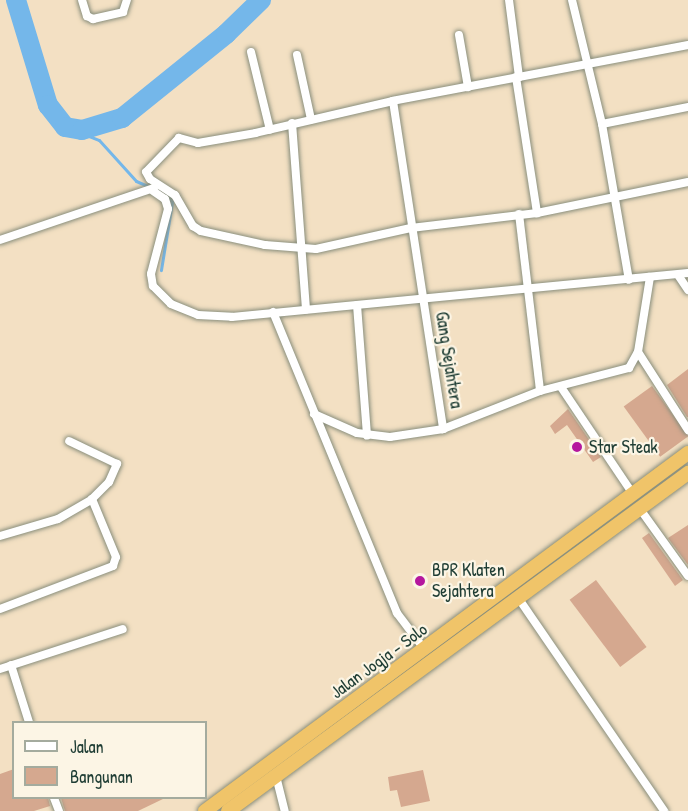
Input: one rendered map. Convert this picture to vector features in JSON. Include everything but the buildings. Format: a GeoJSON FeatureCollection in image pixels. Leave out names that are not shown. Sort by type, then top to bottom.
{"type":"FeatureCollection","features":[{"type":"Feature","properties":{"kind":"highway","name":"Jalan Jogja - Solo"},"geometry":{"type":"LineString","coordinates":[[205,811],[426,651],[688,453]]}},
{"type":"Feature","properties":{"kind":"highway","name":"Jalan Jogja - Solo"},"geometry":{"type":"LineString","coordinates":[[228,811],[688,473]]}},
{"type":"Feature","properties":{"kind":"street"},"geometry":{"type":"LineString","coordinates":[[82,0],[87,16],[93,19],[119,14],[126,7],[127,0]]}},
{"type":"Feature","properties":{"kind":"street"},"geometry":{"type":"LineString","coordinates":[[508,0],[537,213]]}},
{"type":"Feature","properties":{"kind":"street"},"geometry":{"type":"LineString","coordinates":[[572,0],[602,124],[629,279]]}},
{"type":"Feature","properties":{"kind":"street"},"geometry":{"type":"LineString","coordinates":[[459,35],[468,87]]}},
{"type":"Feature","properties":{"kind":"street"},"geometry":{"type":"LineString","coordinates":[[688,45],[393,101],[270,130],[198,143],[179,138],[172,141],[148,166],[147,175],[165,199],[168,209],[151,274],[155,291],[184,313],[198,315],[273,312],[357,305],[421,296],[688,273]]}},
{"type":"Feature","properties":{"kind":"street"},"geometry":{"type":"LineString","coordinates":[[251,52],[270,130]]}},
{"type":"Feature","properties":{"kind":"street"},"geometry":{"type":"LineString","coordinates":[[297,55],[311,119]]}},
{"type":"Feature","properties":{"kind":"street","name":"Gang Sejahtera"},"geometry":{"type":"LineString","coordinates":[[393,101],[443,429]]}},
{"type":"Feature","properties":{"kind":"street"},"geometry":{"type":"LineString","coordinates":[[602,124],[688,107]]}},
{"type":"Feature","properties":{"kind":"street"},"geometry":{"type":"LineString","coordinates":[[292,123],[306,309]]}},
{"type":"Feature","properties":{"kind":"street"},"geometry":{"type":"LineString","coordinates":[[0,240],[154,187],[175,195],[193,226],[201,231],[316,249],[411,228],[537,213],[688,182]]}},
{"type":"Feature","properties":{"kind":"street"},"geometry":{"type":"LineString","coordinates":[[519,214],[540,391]]}},
{"type":"Feature","properties":{"kind":"street"},"geometry":{"type":"LineString","coordinates":[[678,275],[688,290]]}},
{"type":"Feature","properties":{"kind":"street"},"geometry":{"type":"LineString","coordinates":[[314,414],[367,436],[390,437],[443,429],[540,391],[629,368],[638,352],[650,278]]}},
{"type":"Feature","properties":{"kind":"street"},"geometry":{"type":"LineString","coordinates":[[357,305],[367,436]]}},
{"type":"Feature","properties":{"kind":"street"},"geometry":{"type":"LineString","coordinates":[[273,312],[397,613],[426,651]]}},
{"type":"Feature","properties":{"kind":"street"},"geometry":{"type":"LineString","coordinates":[[638,352],[688,430]]}},
{"type":"Feature","properties":{"kind":"street"},"geometry":{"type":"LineString","coordinates":[[561,387],[633,494]]}},
{"type":"Feature","properties":{"kind":"street"},"geometry":{"type":"LineString","coordinates":[[0,536],[58,519],[92,499],[109,482],[117,464],[69,441]]}},
{"type":"Feature","properties":{"kind":"street"},"geometry":{"type":"LineString","coordinates":[[0,609],[106,572],[113,566],[116,557],[92,499]]}},
{"type":"Feature","properties":{"kind":"street"},"geometry":{"type":"LineString","coordinates":[[640,509],[688,576]]}},
{"type":"Feature","properties":{"kind":"street"},"geometry":{"type":"LineString","coordinates":[[519,599],[664,811]]}},
{"type":"Feature","properties":{"kind":"street"},"geometry":{"type":"LineString","coordinates":[[0,669],[123,629]]}},
{"type":"Feature","properties":{"kind":"street"},"geometry":{"type":"LineString","coordinates":[[11,665],[28,721]]}},
{"type":"Feature","properties":{"kind":"street"},"geometry":{"type":"LineString","coordinates":[[276,776],[285,811]]}},
{"type":"Feature","properties":{"kind":"waterway"},"geometry":{"type":"LineString","coordinates":[[16,0],[48,105],[65,127],[82,130],[122,118],[226,34],[261,0]]}},
{"type":"Feature","properties":{"kind":"waterway"},"geometry":{"type":"LineString","coordinates":[[74,130],[99,140],[136,181],[150,187]]}},
{"type":"Feature","properties":{"kind":"waterway"},"geometry":{"type":"LineString","coordinates":[[156,189],[168,195],[172,202],[161,270]]}},
{"type":"Feature","properties":{"kind":"place","name":"Star Steak"},"geometry":{"type":"Point","coordinates":[577,447]}},
{"type":"Feature","properties":{"kind":"place","name":"BPR Klaten Sejahtera"},"geometry":{"type":"Point","coordinates":[420,581]}}]}
